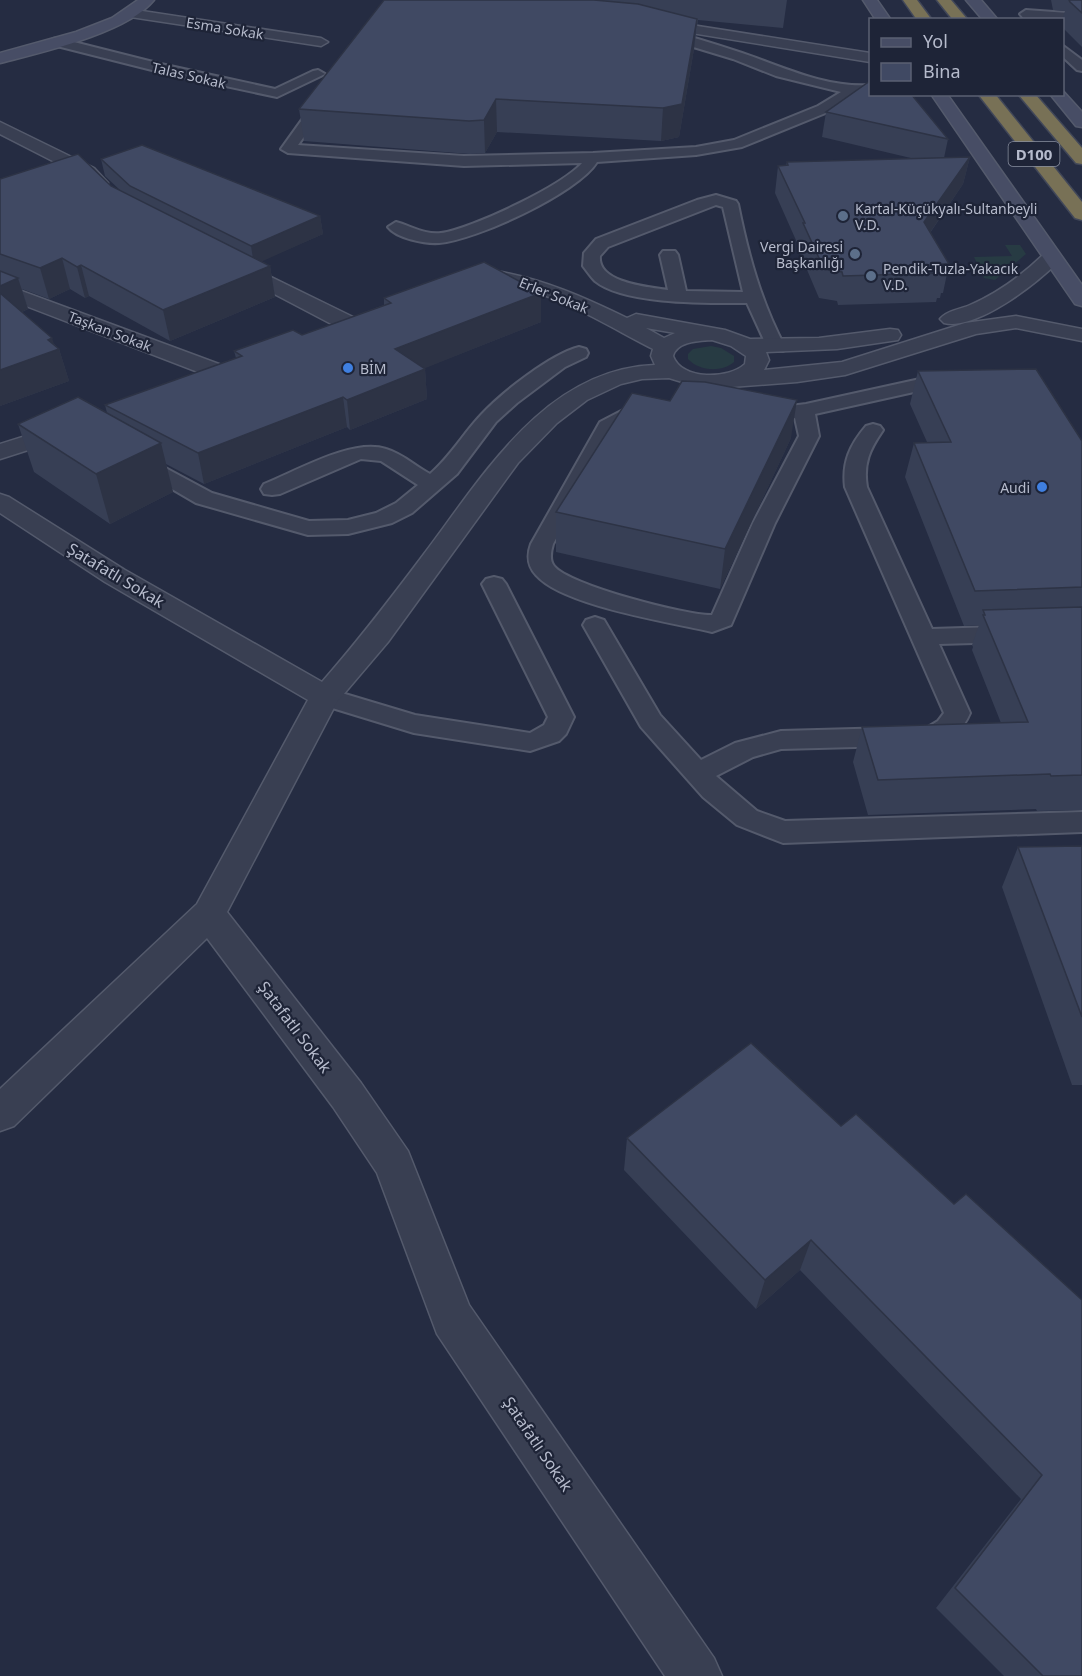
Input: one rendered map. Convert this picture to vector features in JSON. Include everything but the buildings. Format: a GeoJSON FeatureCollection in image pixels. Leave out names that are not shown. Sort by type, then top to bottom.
{"type":"FeatureCollection","features":[{"type":"Feature","properties":{"kind":"highway"},"geometry":{"type":"LineString","coordinates":[[910,0],[924,18]]}},
{"type":"Feature","properties":{"kind":"highway"},"geometry":{"type":"LineString","coordinates":[[944,0],[959,18]]}},
{"type":"Feature","properties":{"kind":"highway","name":"D100"},"geometry":{"type":"LineString","coordinates":[[988,96],[1082,214]]}},
{"type":"Feature","properties":{"kind":"highway","name":"D100"},"geometry":{"type":"LineString","coordinates":[[1028,96],[1082,159]]}},
{"type":"Feature","properties":{"kind":"main road"},"geometry":{"type":"LineString","coordinates":[[0,58],[58,42],[117,21],[147,0]]}},
{"type":"Feature","properties":{"kind":"main road"},"geometry":{"type":"LineString","coordinates":[[870,0],[883,18]]}},
{"type":"Feature","properties":{"kind":"main road"},"geometry":{"type":"LineString","coordinates":[[973,0],[989,18]]}},
{"type":"Feature","properties":{"kind":"main road"},"geometry":{"type":"LineString","coordinates":[[940,96],[1082,300]]}},
{"type":"Feature","properties":{"kind":"main road"},"geometry":{"type":"LineString","coordinates":[[1060,96],[1082,122]]}},
{"type":"Feature","properties":{"kind":"street","name":"Esma Sokak"},"geometry":{"type":"LineString","coordinates":[[129,13],[321,42]]}},
{"type":"Feature","properties":{"kind":"street"},"geometry":{"type":"LineString","coordinates":[[639,24],[869,58]]}},
{"type":"Feature","properties":{"kind":"street"},"geometry":{"type":"LineString","coordinates":[[0,127],[88,172],[111,195]]}},
{"type":"Feature","properties":{"kind":"street"},"geometry":{"type":"LineString","coordinates":[[66,178],[88,172]]}},
{"type":"Feature","properties":{"kind":"street"},"geometry":{"type":"LineString","coordinates":[[220,258],[347,323]]}},
{"type":"Feature","properties":{"kind":"street"},"geometry":{"type":"LineString","coordinates":[[748,345],[776,347],[845,344],[922,328],[966,314],[1008,294],[1031,278],[1051,258]]}},
{"type":"Feature","properties":{"kind":"street","name":"Erler Sokak"},"geometry":{"type":"LineString","coordinates":[[452,287],[478,278],[510,278],[598,313]]}},
{"type":"Feature","properties":{"kind":"street","name":"Taşkan Sokak"},"geometry":{"type":"LineString","coordinates":[[0,289],[219,372]]}},
{"type":"Feature","properties":{"kind":"street"},"geometry":{"type":"LineString","coordinates":[[598,313],[738,340],[748,345],[758,359],[756,367],[739,378]]}},
{"type":"Feature","properties":{"kind":"street"},"geometry":{"type":"LineString","coordinates":[[598,313],[679,372]]}},
{"type":"Feature","properties":{"kind":"street"},"geometry":{"type":"LineString","coordinates":[[326,332],[368,316]]}},
{"type":"Feature","properties":{"kind":"street"},"geometry":{"type":"LineString","coordinates":[[0,1114],[208,914],[325,697],[378,636],[509,458],[533,430],[567,403],[596,387],[630,374],[679,372],[719,381],[797,375],[845,368],[973,328],[1016,322],[1082,335]]}},
{"type":"Feature","properties":{"kind":"street"},"geometry":{"type":"LineString","coordinates":[[679,372],[684,337],[711,334]]}},
{"type":"Feature","properties":{"kind":"street"},"geometry":{"type":"LineString","coordinates":[[186,385],[240,364]]}},
{"type":"Feature","properties":{"kind":"street"},"geometry":{"type":"LineString","coordinates":[[0,452],[84,427]]}},
{"type":"Feature","properties":{"kind":"street","name":"Şatafatlı Sokak"},"geometry":{"type":"LineString","coordinates":[[0,502],[115,576],[325,697]]}},
{"type":"Feature","properties":{"kind":"street","name":"Şatafatlı Sokak"},"geometry":{"type":"LineString","coordinates":[[208,914],[347,1095],[393,1164],[453,1319],[696,1676]]}},
{"type":"Feature","properties":{"kind":"lane"},"geometry":{"type":"LineString","coordinates":[[1030,18],[1026,14],[1082,18]]}},
{"type":"Feature","properties":{"kind":"lane"},"geometry":{"type":"LineString","coordinates":[[639,24],[781,73],[854,91],[869,89]]}},
{"type":"Feature","properties":{"kind":"lane","name":"Talas Sokak"},"geometry":{"type":"LineString","coordinates":[[58,42],[277,93],[318,74]]}},
{"type":"Feature","properties":{"kind":"lane"},"geometry":{"type":"LineString","coordinates":[[1064,52],[1079,74]]}},
{"type":"Feature","properties":{"kind":"lane"},"geometry":{"type":"LineString","coordinates":[[333,86],[288,149],[464,161],[592,158],[696,151],[737,144],[823,109],[854,91]]}},
{"type":"Feature","properties":{"kind":"lane"},"geometry":{"type":"LineString","coordinates":[[396,227],[424,237],[447,237],[497,218],[552,191],[585,169],[592,158]]}},
{"type":"Feature","properties":{"kind":"lane"},"geometry":{"type":"LineString","coordinates":[[754,298],[678,296],[633,290],[610,282],[595,271],[590,258],[593,251],[602,243],[706,201],[716,200],[730,204],[738,248],[754,298],[763,324],[776,347]]}},
{"type":"Feature","properties":{"kind":"lane"},"geometry":{"type":"LineString","coordinates":[[669,255],[678,296]]}},
{"type":"Feature","properties":{"kind":"lane"},"geometry":{"type":"LineString","coordinates":[[116,448],[204,498],[308,528],[348,527],[384,518],[404,508],[449,469],[489,418],[510,399],[558,363],[579,352]]}},
{"type":"Feature","properties":{"kind":"lane"},"geometry":{"type":"LineString","coordinates":[[733,415],[762,415],[804,410],[925,381],[967,376]]}},
{"type":"Feature","properties":{"kind":"lane"},"geometry":{"type":"LineString","coordinates":[[674,411],[637,412],[619,417],[607,426],[542,544],[539,561],[544,570],[554,578],[585,592],[712,624],[722,620],[764,523],[809,436],[804,410]]}},
{"type":"Feature","properties":{"kind":"lane"},"geometry":{"type":"LineString","coordinates":[[698,773],[744,750],[782,740],[915,738],[931,736],[944,731],[953,723],[957,712],[856,487],[855,462],[861,446],[873,430]]}},
{"type":"Feature","properties":{"kind":"lane"},"geometry":{"type":"LineString","coordinates":[[272,489],[357,453],[372,451],[388,455],[415,476],[432,483]]}},
{"type":"Feature","properties":{"kind":"lane"},"geometry":{"type":"LineString","coordinates":[[325,697],[414,724],[530,742],[548,737],[559,725],[561,717],[494,584]]}},
{"type":"Feature","properties":{"kind":"lane"},"geometry":{"type":"LineString","coordinates":[[595,625],[650,721],[713,790],[747,818],[783,832],[1082,822]]}},
{"type":"Feature","properties":{"kind":"lane"},"geometry":{"type":"LineString","coordinates":[[924,637],[1082,632]]}},
{"type":"Feature","properties":{"kind":"shaded area"},"geometry":{"type":"Polygon","coordinates":[[[1005,245],[1020,245],[1026,254],[995,280],[984,278],[974,257],[1012,256],[1005,245]]]}},
{"type":"Feature","properties":{"kind":"shaded area"},"geometry":{"type":"Polygon","coordinates":[[[711,346],[721,348],[734,356],[734,362],[723,368],[710,369],[698,366],[688,359],[688,354],[693,349],[711,346]]]}},
{"type":"Feature","properties":{"kind":"place","name":"Kartal-Küçükyalı-Sultanbeyli V.D."},"geometry":{"type":"Point","coordinates":[843,216]}},
{"type":"Feature","properties":{"kind":"place","name":"Vergi Dairesi Başkanlığı"},"geometry":{"type":"Point","coordinates":[855,254]}},
{"type":"Feature","properties":{"kind":"place","name":"Pendik-Tuzla-Yakacık V.D."},"geometry":{"type":"Point","coordinates":[871,276]}},
{"type":"Feature","properties":{"kind":"place","name":"BİM"},"geometry":{"type":"Point","coordinates":[348,368]}},
{"type":"Feature","properties":{"kind":"place","name":"Audi"},"geometry":{"type":"Point","coordinates":[1042,487]}}]}
